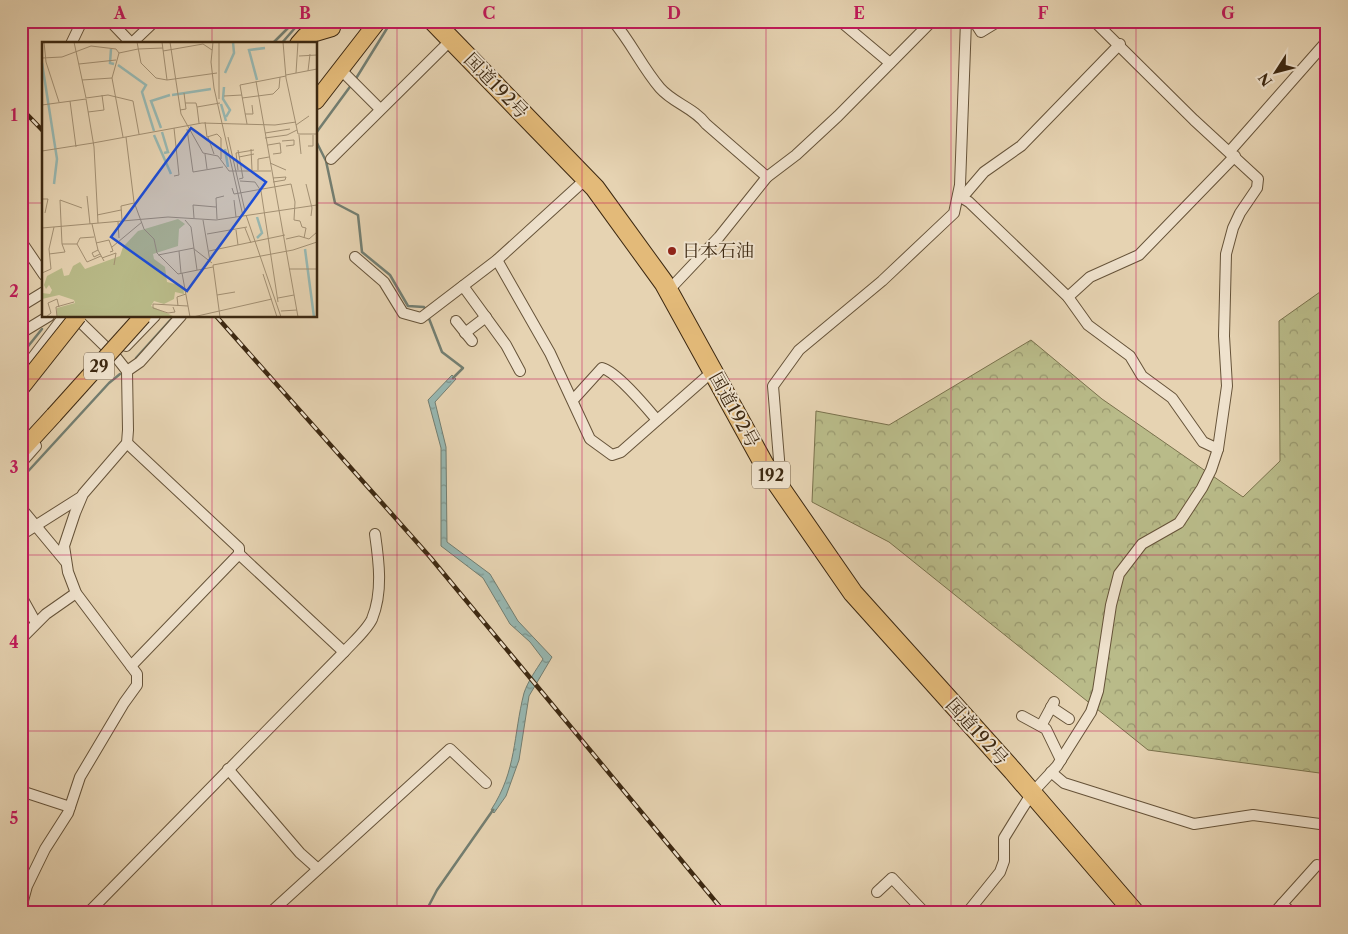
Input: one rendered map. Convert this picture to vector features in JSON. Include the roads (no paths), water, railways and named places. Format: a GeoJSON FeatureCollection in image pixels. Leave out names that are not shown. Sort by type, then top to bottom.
{"type":"FeatureCollection","features":[{"type":"Feature","properties":{"kind":"highway","name":"国道192号"},"geometry":{"type":"LineString","coordinates":[[433,21],[595,188],[669,290],[765,466],[853,593],[1032,793],[1135,913]]}},
{"type":"Feature","properties":{"kind":"main road"},"geometry":{"type":"LineString","coordinates":[[318,113],[333,90],[349,78],[378,21]]}},
{"type":"Feature","properties":{"kind":"main road"},"geometry":{"type":"LineString","coordinates":[[300,42],[305,36],[336,25]]}},
{"type":"Feature","properties":{"kind":"main road"},"geometry":{"type":"LineString","coordinates":[[316,42],[336,25]]}},
{"type":"Feature","properties":{"kind":"main road"},"geometry":{"type":"LineString","coordinates":[[318,100],[349,78]]}},
{"type":"Feature","properties":{"kind":"main road"},"geometry":{"type":"LineString","coordinates":[[21,388],[76,318]]}},
{"type":"Feature","properties":{"kind":"main road","name":"29"},"geometry":{"type":"LineString","coordinates":[[21,451],[141,318]]}},
{"type":"Feature","properties":{"kind":"street"},"geometry":{"type":"LineString","coordinates":[[72,42],[82,21]]}},
{"type":"Feature","properties":{"kind":"street"},"geometry":{"type":"LineString","coordinates":[[133,42],[155,21]]}},
{"type":"Feature","properties":{"kind":"street"},"geometry":{"type":"LineString","coordinates":[[613,21],[632,45],[661,89],[700,115],[712,129],[767,177]]}},
{"type":"Feature","properties":{"kind":"street"},"geometry":{"type":"LineString","coordinates":[[840,21],[890,63]]}},
{"type":"Feature","properties":{"kind":"street"},"geometry":{"type":"LineString","coordinates":[[669,290],[719,238],[767,177],[838,116],[932,21]]}},
{"type":"Feature","properties":{"kind":"street"},"geometry":{"type":"LineString","coordinates":[[781,490],[773,386],[799,350],[882,281],[954,213],[959,196],[966,21]]}},
{"type":"Feature","properties":{"kind":"street"},"geometry":{"type":"LineString","coordinates":[[974,21],[981,32],[999,21]]}},
{"type":"Feature","properties":{"kind":"street"},"geometry":{"type":"LineString","coordinates":[[967,913],[1000,872],[1004,861],[1004,838],[1032,793],[1061,760],[1090,712],[1098,691],[1111,605],[1119,574],[1142,544],[1179,523],[1202,488],[1218,449],[1227,386],[1224,336],[1226,254],[1236,220],[1256,188],[1258,179],[1194,120],[1120,44],[1094,21]]}},
{"type":"Feature","properties":{"kind":"street"},"geometry":{"type":"LineString","coordinates":[[115,23],[131,42]]}},
{"type":"Feature","properties":{"kind":"street"},"geometry":{"type":"LineString","coordinates":[[332,159],[451,40]]}},
{"type":"Feature","properties":{"kind":"street"},"geometry":{"type":"LineString","coordinates":[[1068,297],[1090,277],[1139,254],[1232,154],[1327,41]]}},
{"type":"Feature","properties":{"kind":"street"},"geometry":{"type":"LineString","coordinates":[[959,196],[966,193],[984,172],[1021,146],[1120,44]]}},
{"type":"Feature","properties":{"kind":"street"},"geometry":{"type":"LineString","coordinates":[[349,78],[380,110]]}},
{"type":"Feature","properties":{"kind":"street"},"geometry":{"type":"LineString","coordinates":[[355,257],[384,282],[403,313],[422,317],[497,260],[586,179]]}},
{"type":"Feature","properties":{"kind":"street"},"geometry":{"type":"LineString","coordinates":[[959,196],[970,202],[1068,297],[1088,325],[1130,356],[1142,376],[1172,398],[1203,442],[1218,449]]}},
{"type":"Feature","properties":{"kind":"street"},"geometry":{"type":"LineString","coordinates":[[21,241],[42,272]]}},
{"type":"Feature","properties":{"kind":"street"},"geometry":{"type":"LineString","coordinates":[[497,260],[550,353],[590,439],[612,455],[621,452],[713,371]]}},
{"type":"Feature","properties":{"kind":"street"},"geometry":{"type":"LineString","coordinates":[[463,286],[506,344],[520,371]]}},
{"type":"Feature","properties":{"kind":"street"},"geometry":{"type":"LineString","coordinates":[[21,306],[42,293]]}},
{"type":"Feature","properties":{"kind":"street"},"geometry":{"type":"LineString","coordinates":[[456,321],[468,337],[486,317]]}},
{"type":"Feature","properties":{"kind":"street"},"geometry":{"type":"LineString","coordinates":[[21,333],[46,318]]}},
{"type":"Feature","properties":{"kind":"street"},"geometry":{"type":"LineString","coordinates":[[21,373],[62,318]]}},
{"type":"Feature","properties":{"kind":"street"},"geometry":{"type":"LineString","coordinates":[[21,535],[82,497],[127,443],[127,371],[116,357],[76,318]]}},
{"type":"Feature","properties":{"kind":"street"},"geometry":{"type":"LineString","coordinates":[[21,463],[153,318]]}},
{"type":"Feature","properties":{"kind":"street"},"geometry":{"type":"LineString","coordinates":[[127,371],[140,362],[179,318]]}},
{"type":"Feature","properties":{"kind":"street"},"geometry":{"type":"LineString","coordinates":[[573,400],[602,368],[610,370],[628,390],[636,394],[657,420]]}},
{"type":"Feature","properties":{"kind":"street"},"geometry":{"type":"LineString","coordinates":[[127,443],[239,548],[239,554],[131,666]]}},
{"type":"Feature","properties":{"kind":"street"},"geometry":{"type":"LineString","coordinates":[[21,908],[27,886],[45,849],[70,807],[80,777],[124,702],[137,686],[138,674],[76,593],[66,563],[64,546],[82,497]]}},
{"type":"Feature","properties":{"kind":"street"},"geometry":{"type":"LineString","coordinates":[[21,508],[66,563]]}},
{"type":"Feature","properties":{"kind":"street"},"geometry":{"type":"LineString","coordinates":[[88,913],[344,652],[371,620],[377,596],[380,566],[374,534]]}},
{"type":"Feature","properties":{"kind":"street"},"geometry":{"type":"LineString","coordinates":[[239,554],[344,652]]}},
{"type":"Feature","properties":{"kind":"street"},"geometry":{"type":"LineString","coordinates":[[21,639],[36,623],[76,593]]}},
{"type":"Feature","properties":{"kind":"street"},"geometry":{"type":"LineString","coordinates":[[21,596],[36,623]]}},
{"type":"Feature","properties":{"kind":"street"},"geometry":{"type":"LineString","coordinates":[[1041,726],[1052,705],[1070,719]]}},
{"type":"Feature","properties":{"kind":"street"},"geometry":{"type":"LineString","coordinates":[[1022,716],[1046,729],[1061,760]]}},
{"type":"Feature","properties":{"kind":"street"},"geometry":{"type":"LineString","coordinates":[[270,913],[450,749],[486,783]]}},
{"type":"Feature","properties":{"kind":"street"},"geometry":{"type":"LineString","coordinates":[[228,769],[300,853],[318,869]]}},
{"type":"Feature","properties":{"kind":"street"},"geometry":{"type":"LineString","coordinates":[[1051,772],[1064,783],[1194,824],[1215,823],[1253,815],[1327,826]]}},
{"type":"Feature","properties":{"kind":"street"},"geometry":{"type":"LineString","coordinates":[[21,791],[70,807]]}},
{"type":"Feature","properties":{"kind":"street"},"geometry":{"type":"LineString","coordinates":[[1274,913],[1317,865]]}},
{"type":"Feature","properties":{"kind":"street"},"geometry":{"type":"LineString","coordinates":[[877,892],[892,878],[925,913]]}},
{"type":"Feature","properties":{"kind":"street"},"geometry":{"type":"LineString","coordinates":[[1282,904],[1292,913]]}},
{"type":"Feature","properties":{"kind":"water"},"geometry":{"type":"Polygon","coordinates":[[[452,375],[456,379],[435,402],[446,447],[447,542],[490,574],[518,621],[552,657],[529,696],[519,760],[506,796],[494,813],[491,810],[506,781],[510,767],[524,693],[543,659],[530,642],[510,624],[483,578],[441,546],[441,448],[428,400],[452,375]]]}},
{"type":"Feature","properties":{"kind":"waterway"},"geometry":{"type":"LineString","coordinates":[[274,42],[295,21]]}},
{"type":"Feature","properties":{"kind":"waterway"},"geometry":{"type":"LineString","coordinates":[[283,42],[301,21]]}},
{"type":"Feature","properties":{"kind":"waterway"},"geometry":{"type":"LineString","coordinates":[[355,80],[391,22]]}},
{"type":"Feature","properties":{"kind":"waterway"},"geometry":{"type":"LineString","coordinates":[[318,130],[352,84]]}},
{"type":"Feature","properties":{"kind":"waterway"},"geometry":{"type":"LineString","coordinates":[[318,145],[326,161],[335,203],[358,215],[362,252],[390,275],[408,306],[424,307],[426,311]]}},
{"type":"Feature","properties":{"kind":"waterway"},"geometry":{"type":"LineString","coordinates":[[428,316],[442,352],[463,368],[453,378]]}},
{"type":"Feature","properties":{"kind":"waterway"},"geometry":{"type":"LineString","coordinates":[[136,358],[172,318]]}},
{"type":"Feature","properties":{"kind":"waterway"},"geometry":{"type":"LineString","coordinates":[[21,355],[42,329]]}},
{"type":"Feature","properties":{"kind":"waterway"},"geometry":{"type":"LineString","coordinates":[[21,479],[109,383],[120,374]]}},
{"type":"Feature","properties":{"kind":"waterway"},"geometry":{"type":"LineString","coordinates":[[425,913],[437,890],[493,810]]}},
{"type":"Feature","properties":{"kind":"railway"},"geometry":{"type":"LineString","coordinates":[[21,108],[42,130]]}},
{"type":"Feature","properties":{"kind":"railway"},"geometry":{"type":"LineString","coordinates":[[218,318],[430,557],[725,913]]}},
{"type":"Feature","properties":{"kind":"place","name":"日本石油"},"geometry":{"type":"Point","coordinates":[672,251]}}]}
